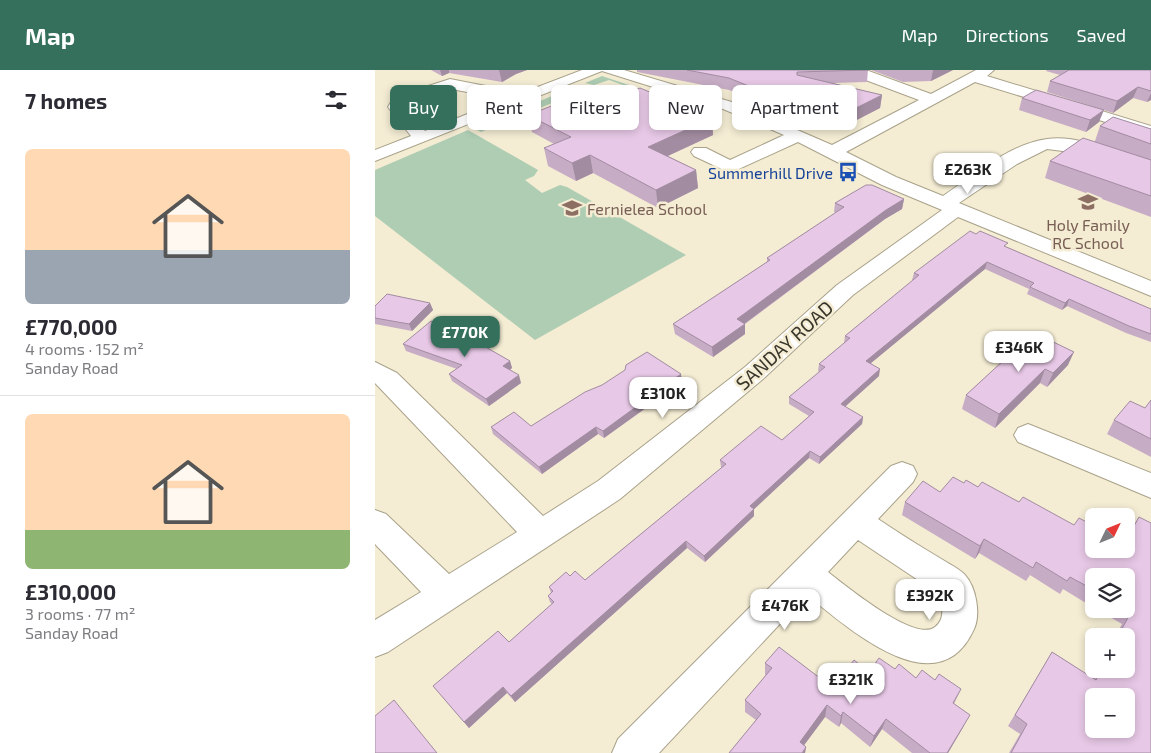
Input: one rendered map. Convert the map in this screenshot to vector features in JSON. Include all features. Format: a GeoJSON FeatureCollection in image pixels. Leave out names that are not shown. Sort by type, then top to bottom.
{"type":"FeatureCollection","features":[{"type":"Feature","properties":{"kind":"street"},"geometry":{"type":"LineString","coordinates":[[541,91],[595,70]]}},
{"type":"Feature","properties":{"kind":"street"},"geometry":{"type":"LineString","coordinates":[[608,70],[641,81],[711,99],[798,135],[889,181],[1151,289]]}},
{"type":"Feature","properties":{"kind":"street"},"geometry":{"type":"LineString","coordinates":[[852,70],[931,100]]}},
{"type":"Feature","properties":{"kind":"street"},"geometry":{"type":"LineString","coordinates":[[833,152],[980,74],[1149,128]]}},
{"type":"Feature","properties":{"kind":"street"},"geometry":{"type":"LineString","coordinates":[[421,137],[396,107],[400,100],[451,84],[467,87]]}},
{"type":"Feature","properties":{"kind":"street"},"geometry":{"type":"LineString","coordinates":[[375,156],[467,119]]}},
{"type":"Feature","properties":{"kind":"street"},"geometry":{"type":"LineString","coordinates":[[700,152],[730,167],[798,135]]}},
{"type":"Feature","properties":{"kind":"street","name":"SANDAY ROAD"},"geometry":{"type":"LineString","coordinates":[[375,640],[541,536],[616,484],[753,373],[845,290],[950,206],[1030,148],[1049,143],[1072,146],[1151,172]]}},
{"type":"Feature","properties":{"kind":"street"},"geometry":{"type":"LineString","coordinates":[[375,371],[388,380],[541,536]]}},
{"type":"Feature","properties":{"kind":"street"},"geometry":{"type":"LineString","coordinates":[[1028,435],[1151,486]]}},
{"type":"Feature","properties":{"kind":"street"},"geometry":{"type":"LineString","coordinates":[[632,753],[902,474]]}},
{"type":"Feature","properties":{"kind":"street"},"geometry":{"type":"LineString","coordinates":[[806,575],[899,641],[922,648],[942,644],[954,633],[961,618],[959,600],[953,585],[856,522]]}},
{"type":"Feature","properties":{"kind":"street"},"geometry":{"type":"LineString","coordinates":[[375,523],[446,594]]}},
{"type":"Feature","properties":{"kind":"green space"},"geometry":{"type":"Polygon","coordinates":[[[602,76],[629,85],[609,80],[594,85],[585,83],[602,76]]]}},
{"type":"Feature","properties":{"kind":"green space"},"geometry":{"type":"Polygon","coordinates":[[[639,88],[649,92],[649,94],[639,91],[639,88]]]}},
{"type":"Feature","properties":{"kind":"green space"},"geometry":{"type":"Polygon","coordinates":[[[551,96],[551,103],[541,108],[541,101],[551,96]]]}},
{"type":"Feature","properties":{"kind":"green space"},"geometry":{"type":"Polygon","coordinates":[[[468,130],[538,170],[534,176],[525,180],[542,193],[560,185],[567,187],[686,255],[535,340],[375,216],[375,170],[468,130]]]}},
{"type":"Feature","properties":{"kind":"building"},"geometry":{"type":"Polygon","coordinates":[[[687,70],[868,70],[797,72],[797,75],[840,85],[746,85],[729,78],[687,70]]]}},
{"type":"Feature","properties":{"kind":"building"},"geometry":{"type":"Polygon","coordinates":[[[1069,70],[1151,70],[1151,91],[1138,87],[1117,101],[1050,81],[1069,70]]]}},
{"type":"Feature","properties":{"kind":"building"},"geometry":{"type":"Polygon","coordinates":[[[639,88],[649,92],[649,130],[686,130],[648,147],[696,170],[656,190],[590,155],[572,163],[544,148],[571,137],[557,130],[639,130],[639,88]]]}},
{"type":"Feature","properties":{"kind":"building"},"geometry":{"type":"Polygon","coordinates":[[[857,89],[882,95],[857,108],[857,89]]]}},
{"type":"Feature","properties":{"kind":"building"},"geometry":{"type":"Polygon","coordinates":[[[1036,90],[1104,110],[1090,120],[1022,98],[1036,90]]]}},
{"type":"Feature","properties":{"kind":"building"},"geometry":{"type":"Polygon","coordinates":[[[551,106],[551,127],[541,122],[541,110],[551,106]]]}},
{"type":"Feature","properties":{"kind":"building"},"geometry":{"type":"Polygon","coordinates":[[[1113,117],[1151,129],[1151,144],[1100,126],[1113,117]]]}},
{"type":"Feature","properties":{"kind":"building"},"geometry":{"type":"Polygon","coordinates":[[[1083,138],[1151,160],[1151,196],[1050,161],[1083,138]]]}},
{"type":"Feature","properties":{"kind":"building"},"geometry":{"type":"Polygon","coordinates":[[[866,185],[872,185],[904,199],[886,210],[737,319],[745,324],[712,347],[673,324],[770,260],[767,258],[844,207],[835,203],[866,185]]]}},
{"type":"Feature","properties":{"kind":"building"},"geometry":{"type":"Polygon","coordinates":[[[970,231],[976,234],[980,231],[1008,243],[1004,246],[1151,309],[1151,334],[1069,299],[1065,303],[1030,287],[1034,283],[987,262],[866,361],[880,369],[841,404],[863,417],[820,457],[810,451],[750,506],[754,509],[704,556],[686,541],[511,696],[503,687],[464,722],[433,686],[498,631],[509,642],[554,602],[548,596],[553,591],[549,587],[566,572],[570,576],[575,571],[585,580],[726,464],[720,460],[761,426],[782,440],[814,412],[789,397],[825,367],[819,364],[850,338],[845,336],[919,275],[914,273],[970,231]]]}},
{"type":"Feature","properties":{"kind":"building"},"geometry":{"type":"Polygon","coordinates":[[[387,294],[430,303],[409,324],[375,318],[375,306],[387,294]]]}},
{"type":"Feature","properties":{"kind":"building"},"geometry":{"type":"Polygon","coordinates":[[[431,321],[474,336],[470,338],[510,361],[503,366],[519,375],[486,399],[449,374],[462,365],[403,344],[431,321]]]}},
{"type":"Feature","properties":{"kind":"building"},"geometry":{"type":"Polygon","coordinates":[[[1030,336],[1040,340],[1043,337],[1074,352],[1053,373],[1045,369],[999,414],[966,395],[1030,336]]]}},
{"type":"Feature","properties":{"kind":"building"},"geometry":{"type":"Polygon","coordinates":[[[647,352],[681,374],[603,431],[596,427],[539,467],[491,427],[514,412],[531,426],[585,392],[602,385],[625,370],[626,365],[647,352]]]}},
{"type":"Feature","properties":{"kind":"building"},"geometry":{"type":"Polygon","coordinates":[[[1151,400],[1151,439],[1114,420],[1130,401],[1145,408],[1151,400]]]}},
{"type":"Feature","properties":{"kind":"building"},"geometry":{"type":"Polygon","coordinates":[[[953,477],[964,483],[966,480],[978,487],[982,482],[1019,502],[1023,497],[1074,525],[1079,518],[1085,521],[1085,558],[1135,558],[1135,524],[1139,517],[1151,523],[1151,753],[1011,753],[1027,724],[1015,715],[1052,652],[1085,673],[1085,678],[1096,680],[1097,678],[1135,678],[1135,628],[1122,628],[1128,618],[1135,618],[1135,568],[1085,568],[1085,585],[1070,577],[1067,581],[1036,562],[1033,568],[984,539],[980,546],[905,502],[923,481],[940,492],[953,477]]]}},
{"type":"Feature","properties":{"kind":"building"},"geometry":{"type":"Polygon","coordinates":[[[779,647],[833,688],[854,660],[869,672],[879,658],[895,669],[899,664],[916,678],[922,670],[935,680],[939,674],[961,689],[953,703],[970,715],[947,753],[930,753],[886,719],[874,736],[843,712],[841,716],[827,705],[800,742],[806,747],[802,753],[729,753],[761,714],[745,700],[772,668],[765,663],[779,647]]]}},
{"type":"Feature","properties":{"kind":"building"},"geometry":{"type":"Polygon","coordinates":[[[394,700],[437,753],[375,753],[375,716],[394,700]]]}},
{"type":"Feature","properties":{"kind":"place","name":"Summerhill Drive"},"geometry":{"type":"Point","coordinates":[848,172]}},
{"type":"Feature","properties":{"kind":"place","name":"Holy Family RC School"},"geometry":{"type":"Point","coordinates":[1088,202]}},
{"type":"Feature","properties":{"kind":"place","name":"Fernielea School"},"geometry":{"type":"Point","coordinates":[572,208]}}]}
